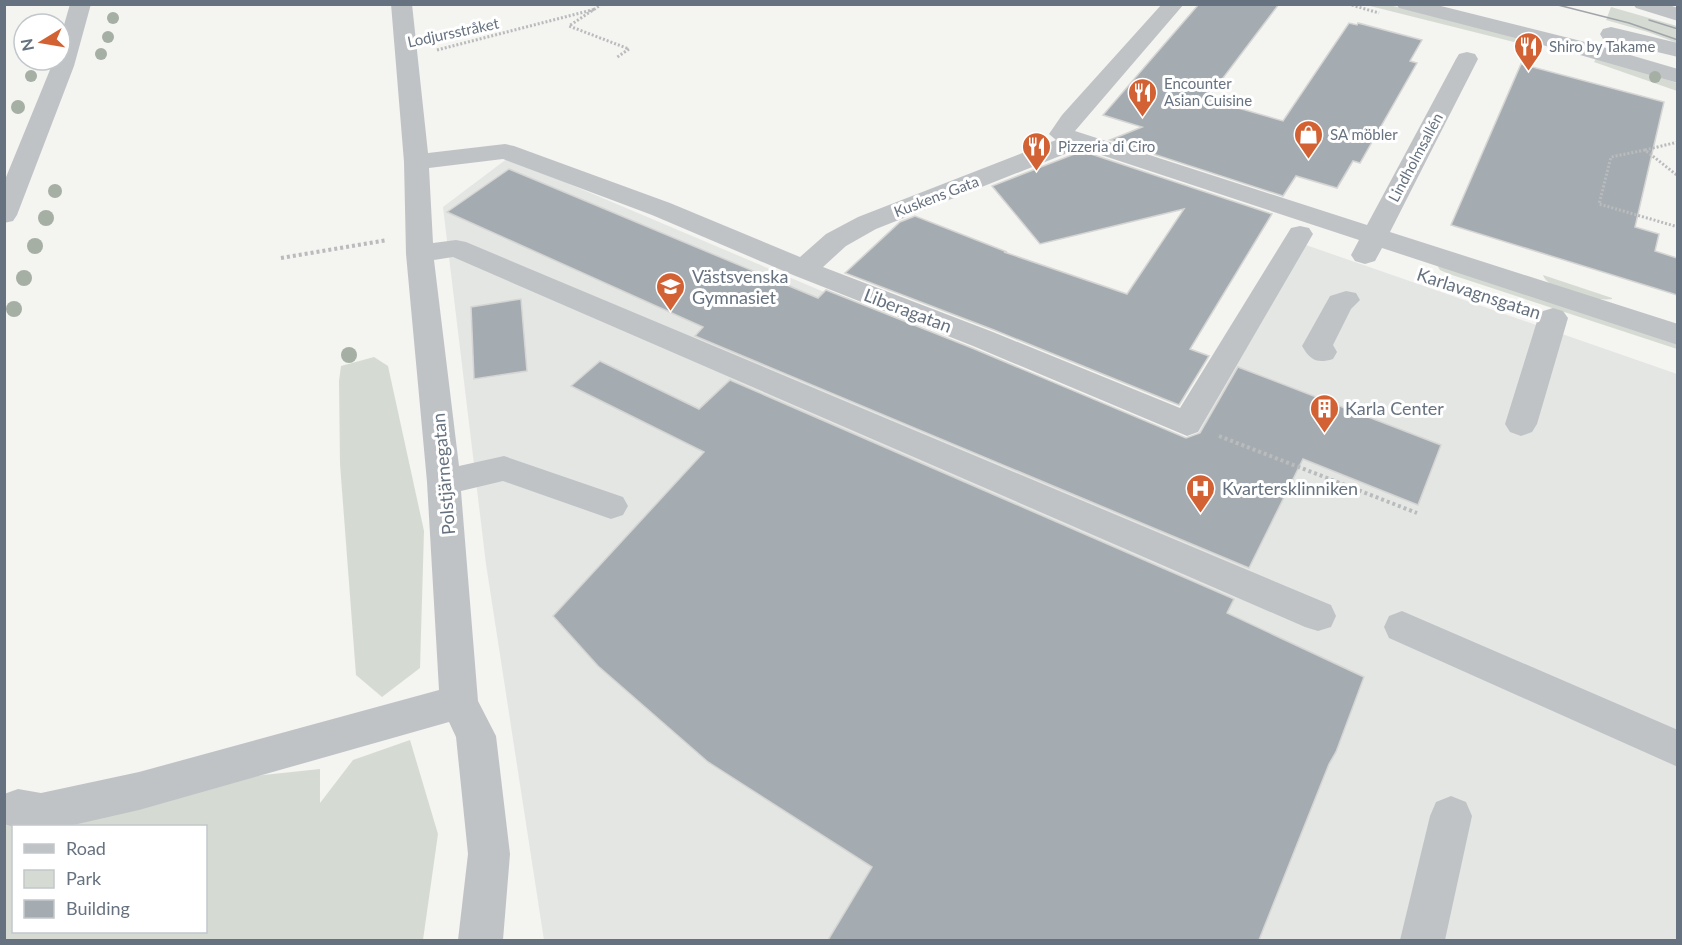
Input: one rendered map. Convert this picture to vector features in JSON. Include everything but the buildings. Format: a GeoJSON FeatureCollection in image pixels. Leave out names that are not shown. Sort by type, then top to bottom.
{"type":"FeatureCollection","features":[{"type":"Feature","properties":{"kind":"street"},"geometry":{"type":"LineString","coordinates":[[4,215],[63,66],[81,4]]}},
{"type":"Feature","properties":{"kind":"street","name":"Polstjärnegatan"},"geometry":{"type":"LineString","coordinates":[[401,4],[416,162],[408,246],[444,482],[459,702],[476,736],[489,854],[481,940]]}},
{"type":"Feature","properties":{"kind":"street"},"geometry":{"type":"LineString","coordinates":[[1070,137],[1070,120],[1174,4]]}},
{"type":"Feature","properties":{"kind":"street"},"geometry":{"type":"LineString","coordinates":[[1406,4],[1581,48],[1677,76]]}},
{"type":"Feature","properties":{"kind":"street"},"geometry":{"type":"LineString","coordinates":[[1487,4],[1677,50]]}},
{"type":"Feature","properties":{"kind":"street"},"geometry":{"type":"LineString","coordinates":[[1643,4],[1677,15]]}},
{"type":"Feature","properties":{"kind":"street","name":"Lindholmsallén"},"geometry":{"type":"LineString","coordinates":[[1370,245],[1467,59]]}},
{"type":"Feature","properties":{"kind":"street","name":"Karlavagnsgatan"},"geometry":{"type":"LineString","coordinates":[[1070,137],[1305,225],[1677,335]]}},
{"type":"Feature","properties":{"kind":"street","name":"Kuskens Gata"},"geometry":{"type":"LineString","coordinates":[[803,269],[836,240],[867,223],[1070,137]]}},
{"type":"Feature","properties":{"kind":"street","name":"Liberagatan"},"geometry":{"type":"LineString","coordinates":[[416,162],[505,151],[661,209],[803,269],[983,339],[1187,424]]}},
{"type":"Feature","properties":{"kind":"street"},"geometry":{"type":"LineString","coordinates":[[1187,424],[1305,225]]}},
{"type":"Feature","properties":{"kind":"street","name":"Karlavagnsgatan"},"geometry":{"type":"LineString","coordinates":[[1370,245],[1553,318],[1677,358]]}},
{"type":"Feature","properties":{"kind":"street"},"geometry":{"type":"LineString","coordinates":[[408,246],[456,248],[1318,616]]}},
{"type":"Feature","properties":{"kind":"street"},"geometry":{"type":"LineString","coordinates":[[1322,352],[1317,346],[1340,303],[1346,300]]}},
{"type":"Feature","properties":{"kind":"street"},"geometry":{"type":"LineString","coordinates":[[1521,424],[1553,318]]}},
{"type":"Feature","properties":{"kind":"street"},"geometry":{"type":"LineString","coordinates":[[444,482],[504,468],[611,506]]}},
{"type":"Feature","properties":{"kind":"street"},"geometry":{"type":"LineString","coordinates":[[1402,627],[1677,749]]}},
{"type":"Feature","properties":{"kind":"street"},"geometry":{"type":"LineString","coordinates":[[18,809],[42,813],[139,791],[459,702]]}},
{"type":"Feature","properties":{"kind":"street"},"geometry":{"type":"LineString","coordinates":[[1422,940],[1451,816]]}},
{"type":"Feature","properties":{"kind":"path"},"geometry":{"type":"LineString","coordinates":[[602,4],[569,26],[629,49],[616,58]]}},
{"type":"Feature","properties":{"kind":"path","name":"Lodjursstråket"},"geometry":{"type":"LineString","coordinates":[[405,54],[432,51],[596,9]]}},
{"type":"Feature","properties":{"kind":"path"},"geometry":{"type":"LineString","coordinates":[[1677,142],[1611,157],[1599,204],[1677,227]]}},
{"type":"Feature","properties":{"kind":"path"},"geometry":{"type":"LineString","coordinates":[[1646,150],[1677,176]]}},
{"type":"Feature","properties":{"kind":"path"},"geometry":{"type":"LineString","coordinates":[[281,258],[408,246]]}},
{"type":"Feature","properties":{"kind":"path"},"geometry":{"type":"LineString","coordinates":[[1187,424],[1417,513]]}},
{"type":"Feature","properties":{"kind":"shaded area"},"geometry":{"type":"Polygon","coordinates":[[[508,158],[1190,447],[1303,244],[1677,374],[1677,940],[544,940],[486,564],[443,207],[508,158]]]}},
{"type":"Feature","properties":{"kind":"green space"},"geometry":{"type":"Polygon","coordinates":[[[1366,5],[1389,5],[1536,41],[1539,45],[1530,46],[1366,5]]]}},
{"type":"Feature","properties":{"kind":"green space"},"geometry":{"type":"Polygon","coordinates":[[[1611,7],[1677,26],[1677,43],[1606,20],[1611,7]]]}},
{"type":"Feature","properties":{"kind":"green space"},"geometry":{"type":"Polygon","coordinates":[[[1597,57],[1677,83],[1677,91],[1594,62],[1597,57]]]}},
{"type":"Feature","properties":{"kind":"green space"},"geometry":{"type":"Polygon","coordinates":[[[1437,265],[1677,341],[1677,349],[1449,274],[1440,270],[1437,265]]]}},
{"type":"Feature","properties":{"kind":"green space"},"geometry":{"type":"Polygon","coordinates":[[[1543,275],[1612,299],[1595,299],[1573,294],[1553,286],[1543,275]]]}},
{"type":"Feature","properties":{"kind":"green space"},"geometry":{"type":"Polygon","coordinates":[[[374,357],[388,366],[424,531],[420,668],[382,697],[356,675],[340,464],[339,381],[341,366],[374,357]]]}},
{"type":"Feature","properties":{"kind":"green space"},"geometry":{"type":"Polygon","coordinates":[[[410,740],[438,834],[423,940],[5,940],[4,803],[320,769],[320,803],[353,760],[410,740]]]}},
{"type":"Feature","properties":{"kind":"tram line"},"geometry":{"type":"LineString","coordinates":[[1554,4],[1629,23],[1678,40]]}},
{"type":"Feature","properties":{"kind":"tram line"},"geometry":{"type":"LineString","coordinates":[[1649,20],[1678,29]]}},
{"type":"Feature","properties":{"kind":"place","name":"Shiro by Takame"},"geometry":{"type":"Point","coordinates":[1528,72]}},
{"type":"Feature","properties":{"kind":"place","name":"Encounter Asian Cuisine"},"geometry":{"type":"Point","coordinates":[1143,118]}},
{"type":"Feature","properties":{"kind":"place","name":"SA möbler"},"geometry":{"type":"Point","coordinates":[1309,160]}},
{"type":"Feature","properties":{"kind":"place","name":"Pizzeria di Ciro"},"geometry":{"type":"Point","coordinates":[1037,172]}},
{"type":"Feature","properties":{"kind":"place","name":"Västsvenska Gymnasiet"},"geometry":{"type":"Point","coordinates":[671,312]}},
{"type":"Feature","properties":{"kind":"place","name":"Karla Center"},"geometry":{"type":"Point","coordinates":[1324,434]}},
{"type":"Feature","properties":{"kind":"place","name":"Kvartersklinniken"},"geometry":{"type":"Point","coordinates":[1201,514]}}]}
